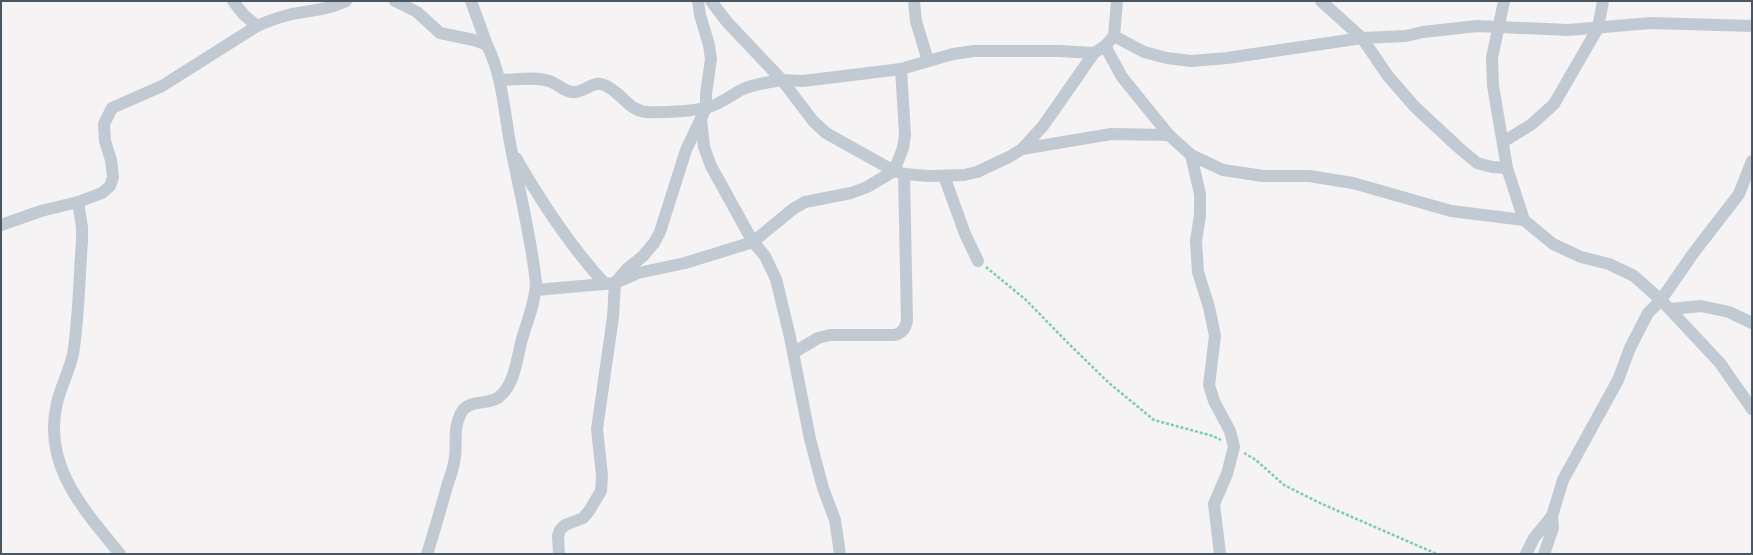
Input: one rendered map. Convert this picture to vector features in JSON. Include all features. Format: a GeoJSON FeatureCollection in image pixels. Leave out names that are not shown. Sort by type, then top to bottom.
{"type":"FeatureCollection","features":[{"type":"Feature","properties":{"kind":"street"},"geometry":{"type":"LineString","coordinates":[[233,1],[244,15],[257,26]]}},
{"type":"Feature","properties":{"kind":"street"},"geometry":{"type":"LineString","coordinates":[[1,226],[41,210],[78,202],[102,194],[110,186],[113,177],[111,160],[105,141],[104,124],[112,108],[162,86],[257,26],[273,19],[321,10],[346,1]]}},
{"type":"Feature","properties":{"kind":"street"},"geometry":{"type":"LineString","coordinates":[[395,1],[417,12],[440,33],[474,40],[487,45]]}},
{"type":"Feature","properties":{"kind":"street"},"geometry":{"type":"LineString","coordinates":[[427,554],[455,458],[456,422],[462,410],[469,405],[476,402],[492,401],[504,393],[518,359],[536,290],[535,268],[511,149],[500,80],[471,1]]}},
{"type":"Feature","properties":{"kind":"street"},"geometry":{"type":"LineString","coordinates":[[698,1],[700,15],[710,45],[711,59],[704,114],[704,147],[711,166],[753,242],[765,256],[776,279],[793,353],[810,439],[823,488],[835,520],[840,554]]}},
{"type":"Feature","properties":{"kind":"street"},"geometry":{"type":"LineString","coordinates":[[711,1],[727,22],[782,80],[813,122],[826,133],[899,172],[944,176],[977,172],[990,167],[1022,150],[1112,134],[1169,135]]}},
{"type":"Feature","properties":{"kind":"street"},"geometry":{"type":"LineString","coordinates":[[914,1],[916,21],[928,62]]}},
{"type":"Feature","properties":{"kind":"street"},"geometry":{"type":"LineString","coordinates":[[1022,150],[1043,126],[1094,53],[1105,46],[1114,36],[1117,1]]}},
{"type":"Feature","properties":{"kind":"street"},"geometry":{"type":"LineString","coordinates":[[1321,1],[1362,38],[1388,76],[1414,107],[1458,147],[1477,163],[1492,167],[1507,168]]}},
{"type":"Feature","properties":{"kind":"street"},"geometry":{"type":"LineString","coordinates":[[1504,1],[1492,58],[1494,86],[1507,168],[1524,220],[1553,244],[1581,257],[1609,264],[1634,276],[1670,309],[1720,363],[1752,410]]}},
{"type":"Feature","properties":{"kind":"street"},"geometry":{"type":"LineString","coordinates":[[1503,142],[1532,124],[1554,104],[1598,28],[1604,1]]}},
{"type":"Feature","properties":{"kind":"street"},"geometry":{"type":"LineString","coordinates":[[1114,36],[1144,52],[1167,58],[1191,61],[1227,58],[1362,38],[1406,36],[1423,32],[1449,29],[1499,26],[1568,30],[1651,23],[1752,26]]}},
{"type":"Feature","properties":{"kind":"street"},"geometry":{"type":"LineString","coordinates":[[1105,46],[1122,77],[1169,135],[1191,155],[1223,170],[1263,176],[1309,176],[1354,183],[1451,211],[1524,220]]}},
{"type":"Feature","properties":{"kind":"street"},"geometry":{"type":"LineString","coordinates":[[610,283],[643,256],[654,243],[660,232],[686,150],[704,114],[745,88],[782,80],[802,81],[901,69],[974,51],[1059,51],[1094,53]]}},
{"type":"Feature","properties":{"kind":"street"},"geometry":{"type":"LineString","coordinates":[[793,353],[818,338],[830,336],[895,335],[902,332],[906,326],[907,308],[899,172],[905,135],[901,69]]}},
{"type":"Feature","properties":{"kind":"street"},"geometry":{"type":"LineString","coordinates":[[500,80],[546,80],[571,92],[577,92],[593,84],[600,84],[608,86],[629,105],[641,111],[704,114]]}},
{"type":"Feature","properties":{"kind":"street"},"geometry":{"type":"LineString","coordinates":[[511,149],[557,222],[586,263],[610,283],[613,317],[598,430],[602,474],[601,491],[583,518],[565,525],[560,530],[558,536],[559,554]]}},
{"type":"Feature","properties":{"kind":"street"},"geometry":{"type":"LineString","coordinates":[[1191,155],[1200,194],[1200,216],[1196,241],[1198,272],[1209,307],[1215,336],[1209,385],[1214,402],[1230,431],[1234,447],[1227,474],[1214,504],[1220,554]]}},
{"type":"Feature","properties":{"kind":"street"},"geometry":{"type":"LineString","coordinates":[[1544,554],[1553,528],[1552,516],[1563,480],[1618,380],[1630,348],[1648,314],[1661,300],[1692,255],[1739,194],[1752,161]]}},
{"type":"Feature","properties":{"kind":"street"},"geometry":{"type":"LineString","coordinates":[[536,290],[610,283],[638,273],[685,263],[753,242],[793,209],[805,202],[851,194],[899,172]]}},
{"type":"Feature","properties":{"kind":"street"},"geometry":{"type":"LineString","coordinates":[[944,176],[963,229],[978,261]]}},
{"type":"Feature","properties":{"kind":"street"},"geometry":{"type":"LineString","coordinates":[[78,202],[82,227],[82,241],[75,332],[69,371],[56,403],[53,431],[62,471],[76,499],[120,554]]}},
{"type":"Feature","properties":{"kind":"street"},"geometry":{"type":"LineString","coordinates":[[1670,309],[1701,306],[1729,312],[1752,323]]}},
{"type":"Feature","properties":{"kind":"street"},"geometry":{"type":"LineString","coordinates":[[1526,554],[1534,538],[1552,516]]}},
{"type":"Feature","properties":{"kind":"path"},"geometry":{"type":"LineString","coordinates":[[978,261],[1026,300],[1109,383],[1154,420],[1213,436],[1256,460],[1284,485],[1320,503],[1437,554]]}}]}
